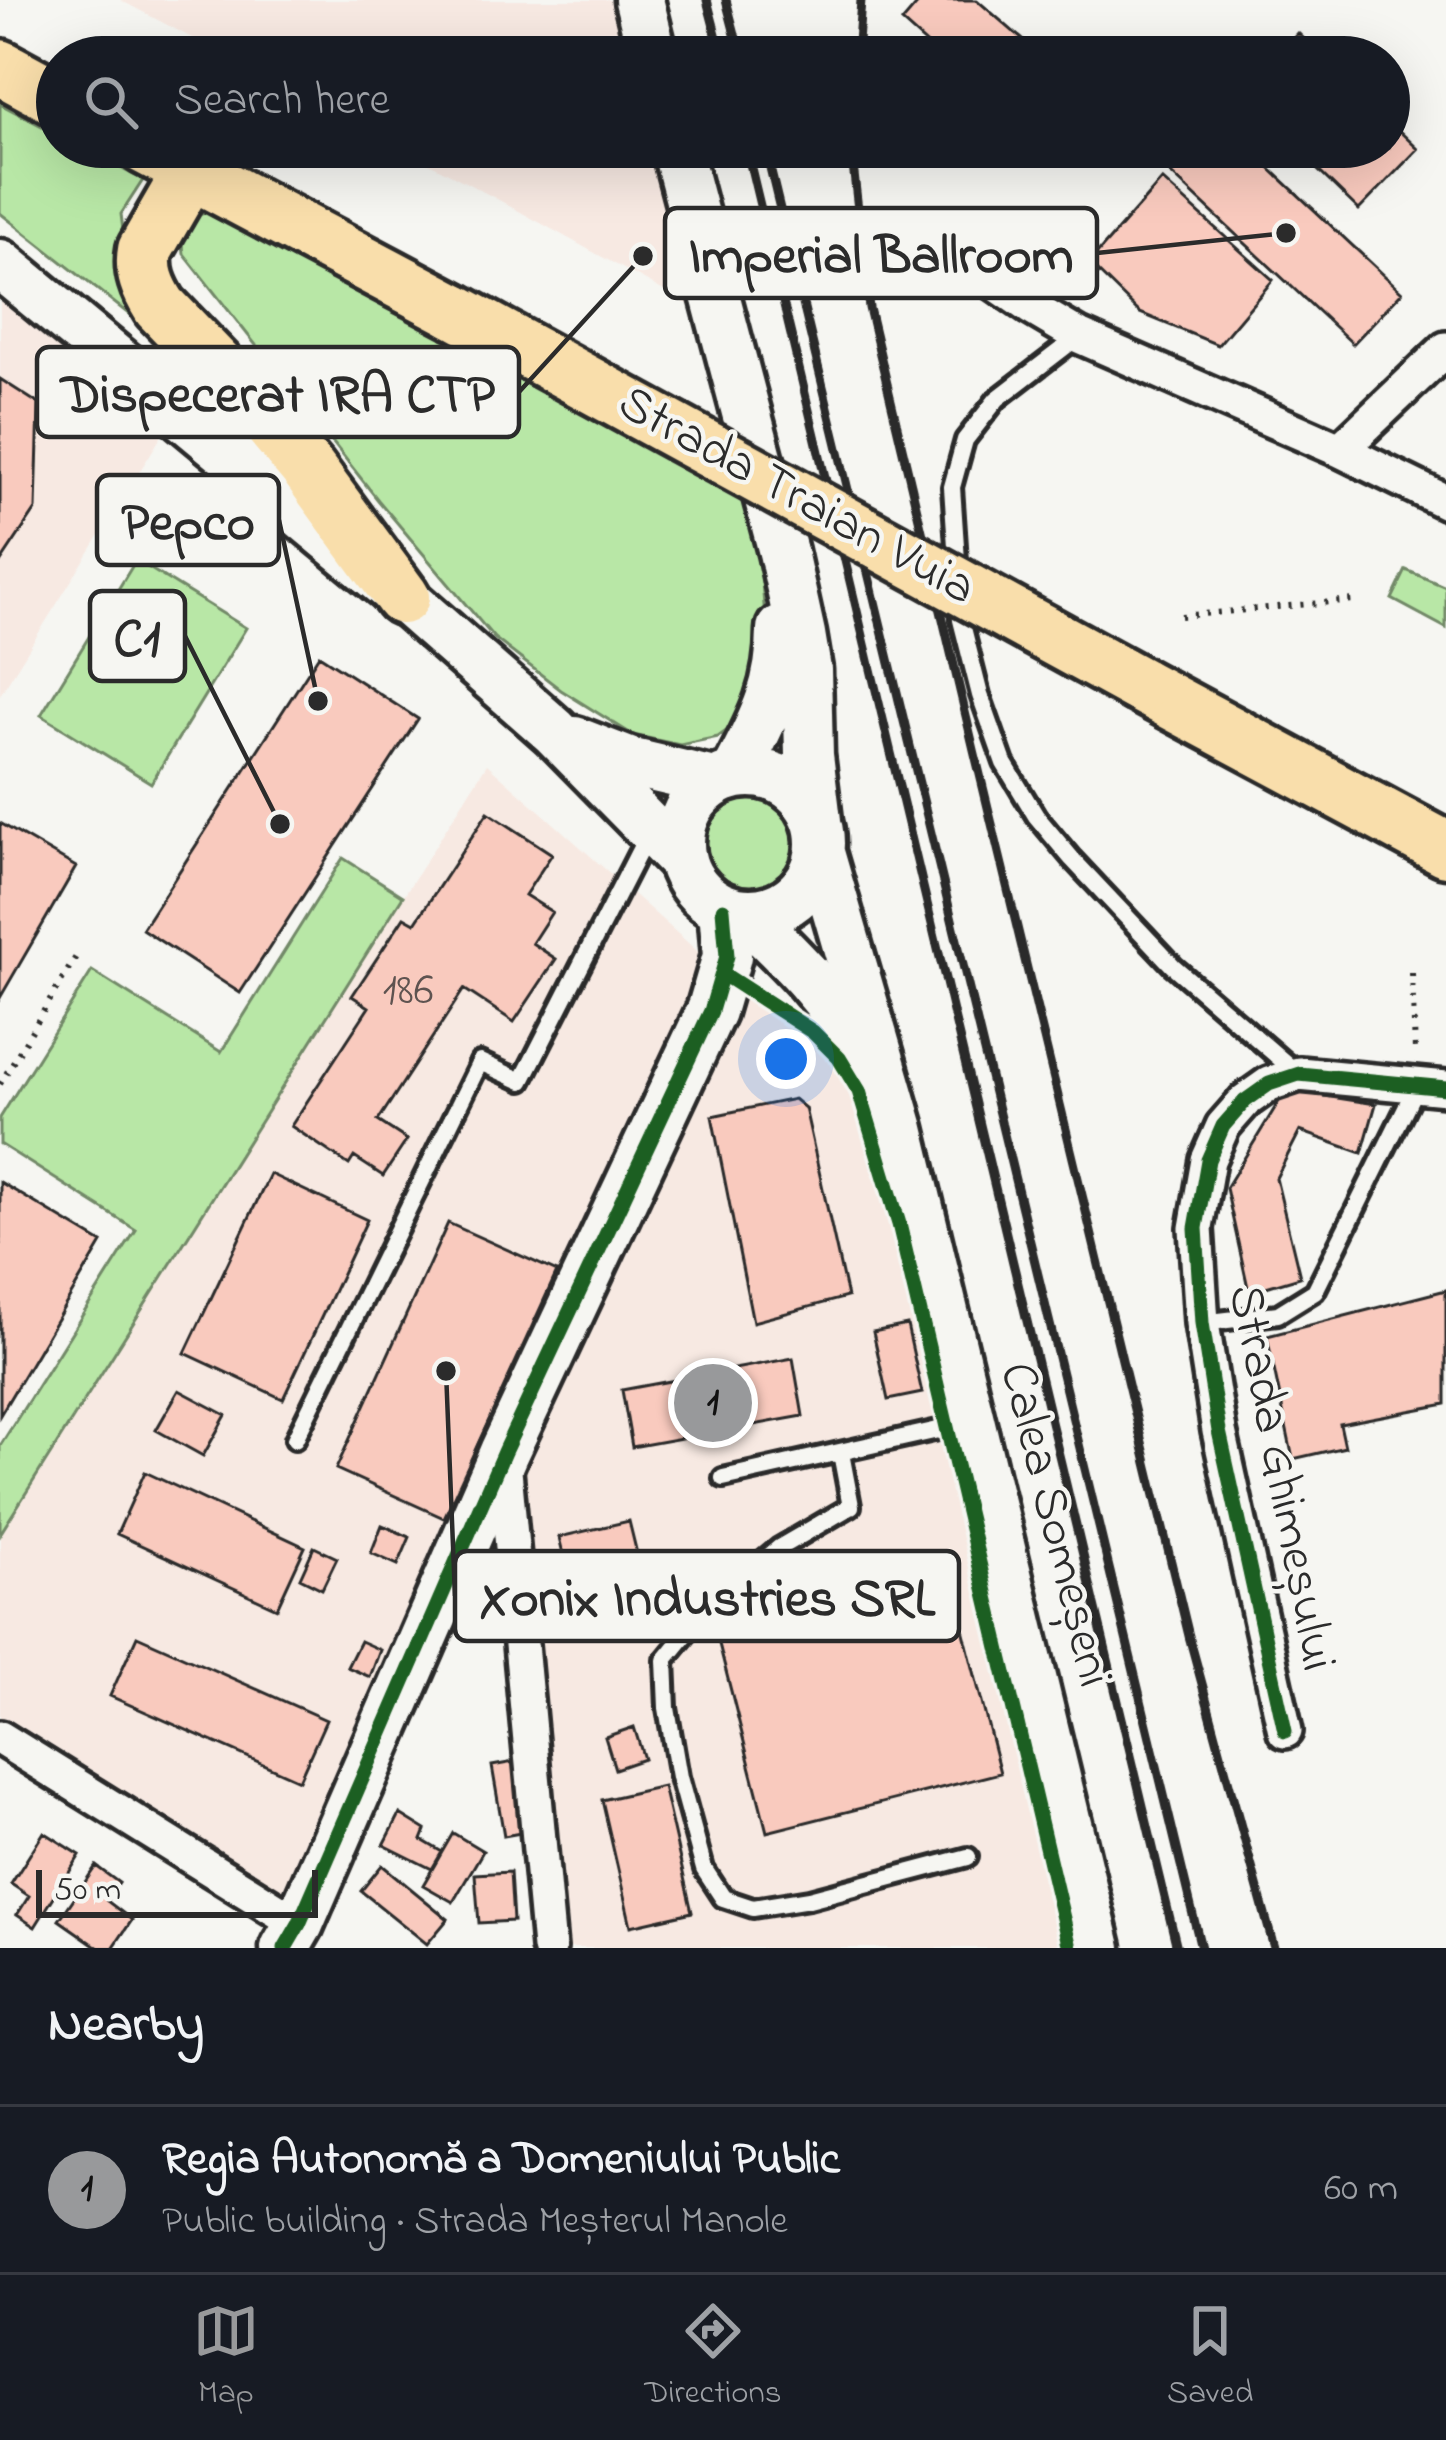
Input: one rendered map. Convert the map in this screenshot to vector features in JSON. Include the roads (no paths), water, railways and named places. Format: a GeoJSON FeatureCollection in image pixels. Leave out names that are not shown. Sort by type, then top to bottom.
{"type":"FeatureCollection","features":[{"type":"Feature","properties":{"kind":"main road"},"geometry":{"type":"LineString","coordinates":[[639,0],[648,36]]}},
{"type":"Feature","properties":{"kind":"main road"},"geometry":{"type":"LineString","coordinates":[[0,67],[36,87]]}},
{"type":"Feature","properties":{"kind":"main road"},"geometry":{"type":"LineString","coordinates":[[165,168],[142,264],[152,293],[308,469],[402,597]]}},
{"type":"Feature","properties":{"kind":"main road","name":"Strada Traian Vuia"},"geometry":{"type":"LineString","coordinates":[[182,168],[455,310],[1446,848]]}},
{"type":"Feature","properties":{"kind":"main road","name":"Calea Someșeni"},"geometry":{"type":"LineString","coordinates":[[682,168],[783,552],[806,660],[818,837],[900,1129],[1097,1948]]}},
{"type":"Feature","properties":{"kind":"main road"},"geometry":{"type":"LineString","coordinates":[[0,264],[402,597],[554,731],[666,845],[704,897],[733,911],[765,912],[785,905],[814,874],[818,837],[807,802],[776,777],[755,773],[724,778],[680,776],[629,762],[554,731]]}},
{"type":"Feature","properties":{"kind":"main road","name":"Calea Someșeni"},"geometry":{"type":"LineString","coordinates":[[724,778],[770,703],[777,681],[783,552]]}},
{"type":"Feature","properties":{"kind":"main road"},"geometry":{"type":"LineString","coordinates":[[666,845],[679,838],[684,816],[697,796],[724,778]]}},
{"type":"Feature","properties":{"kind":"main road"},"geometry":{"type":"LineString","coordinates":[[292,1936],[504,1452],[712,1011],[733,911]]}},
{"type":"Feature","properties":{"kind":"main road","name":"Calea Someșeni"},"geometry":{"type":"LineString","coordinates":[[733,911],[808,974],[828,999],[900,1129]]}},
{"type":"Feature","properties":{"kind":"street"},"geometry":{"type":"LineString","coordinates":[[936,242],[1079,336],[1340,450],[1446,502]]}},
{"type":"Feature","properties":{"kind":"street"},"geometry":{"type":"LineString","coordinates":[[1340,450],[1446,350]]}},
{"type":"Feature","properties":{"kind":"street"},"geometry":{"type":"LineString","coordinates":[[1299,1074],[1431,1086]]}},
{"type":"Feature","properties":{"kind":"street","name":"Strada Ghimeșului"},"geometry":{"type":"LineString","coordinates":[[1286,1731],[1219,1431],[1202,1323],[1196,1228],[1208,1160],[1223,1126],[1245,1100],[1269,1084],[1299,1074]]}},
{"type":"Feature","properties":{"kind":"street"},"geometry":{"type":"LineString","coordinates":[[504,1452],[549,1948]]}},
{"type":"Feature","properties":{"kind":"street"},"geometry":{"type":"LineString","coordinates":[[0,1738],[292,1936]]}},
{"type":"Feature","properties":{"kind":"lane"},"geometry":{"type":"LineString","coordinates":[[1079,336],[997,399],[965,440],[952,487],[961,620],[980,695],[1004,764],[1036,816],[1072,859],[1173,965],[1299,1074]]}},
{"type":"Feature","properties":{"kind":"lane"},"geometry":{"type":"LineString","coordinates":[[295,1438],[480,1062],[522,1081],[666,845]]}},
{"type":"Feature","properties":{"kind":"lane"},"geometry":{"type":"LineString","coordinates":[[1202,1323],[1278,1314],[1315,1291],[1431,1086]]}},
{"type":"Feature","properties":{"kind":"lane"},"geometry":{"type":"LineString","coordinates":[[723,1478],[971,1422]]}},
{"type":"Feature","properties":{"kind":"lane"},"geometry":{"type":"LineString","coordinates":[[841,1453],[851,1506],[779,1548],[710,1605],[665,1660],[667,1708],[679,1778],[704,1869],[723,1898],[753,1908],[809,1899],[968,1857]]}},
{"type":"Feature","properties":{"kind":"railway"},"geometry":{"type":"LineString","coordinates":[[707,0],[716,36]]}},
{"type":"Feature","properties":{"kind":"railway"},"geometry":{"type":"LineString","coordinates":[[726,0],[735,36]]}},
{"type":"Feature","properties":{"kind":"railway"},"geometry":{"type":"LineString","coordinates":[[858,36],[861,0]]}},
{"type":"Feature","properties":{"kind":"railway"},"geometry":{"type":"LineString","coordinates":[[751,168],[1177,1948]]}},
{"type":"Feature","properties":{"kind":"railway"},"geometry":{"type":"LineString","coordinates":[[770,168],[1201,1948]]}},
{"type":"Feature","properties":{"kind":"railway"},"geometry":{"type":"LineString","coordinates":[[853,168],[869,308],[1189,1636],[1274,1948]]}},
{"type":"Feature","properties":{"kind":"place","name":"Imperial Ballroom"},"geometry":{"type":"Point","coordinates":[1286,233]}},
{"type":"Feature","properties":{"kind":"place","name":"Dispecerat IRA CTP"},"geometry":{"type":"Point","coordinates":[643,256]}},
{"type":"Feature","properties":{"kind":"place","name":"Pepco"},"geometry":{"type":"Point","coordinates":[318,701]}},
{"type":"Feature","properties":{"kind":"place","name":"C1"},"geometry":{"type":"Point","coordinates":[280,824]}},
{"type":"Feature","properties":{"kind":"place","name":"Xonix Industries SRL"},"geometry":{"type":"Point","coordinates":[446,1371]}},
{"type":"Feature","properties":{"kind":"place","name":"Regia Autonomă a Domeniului Public"},"geometry":{"type":"Point","coordinates":[713,1403]}}]}
